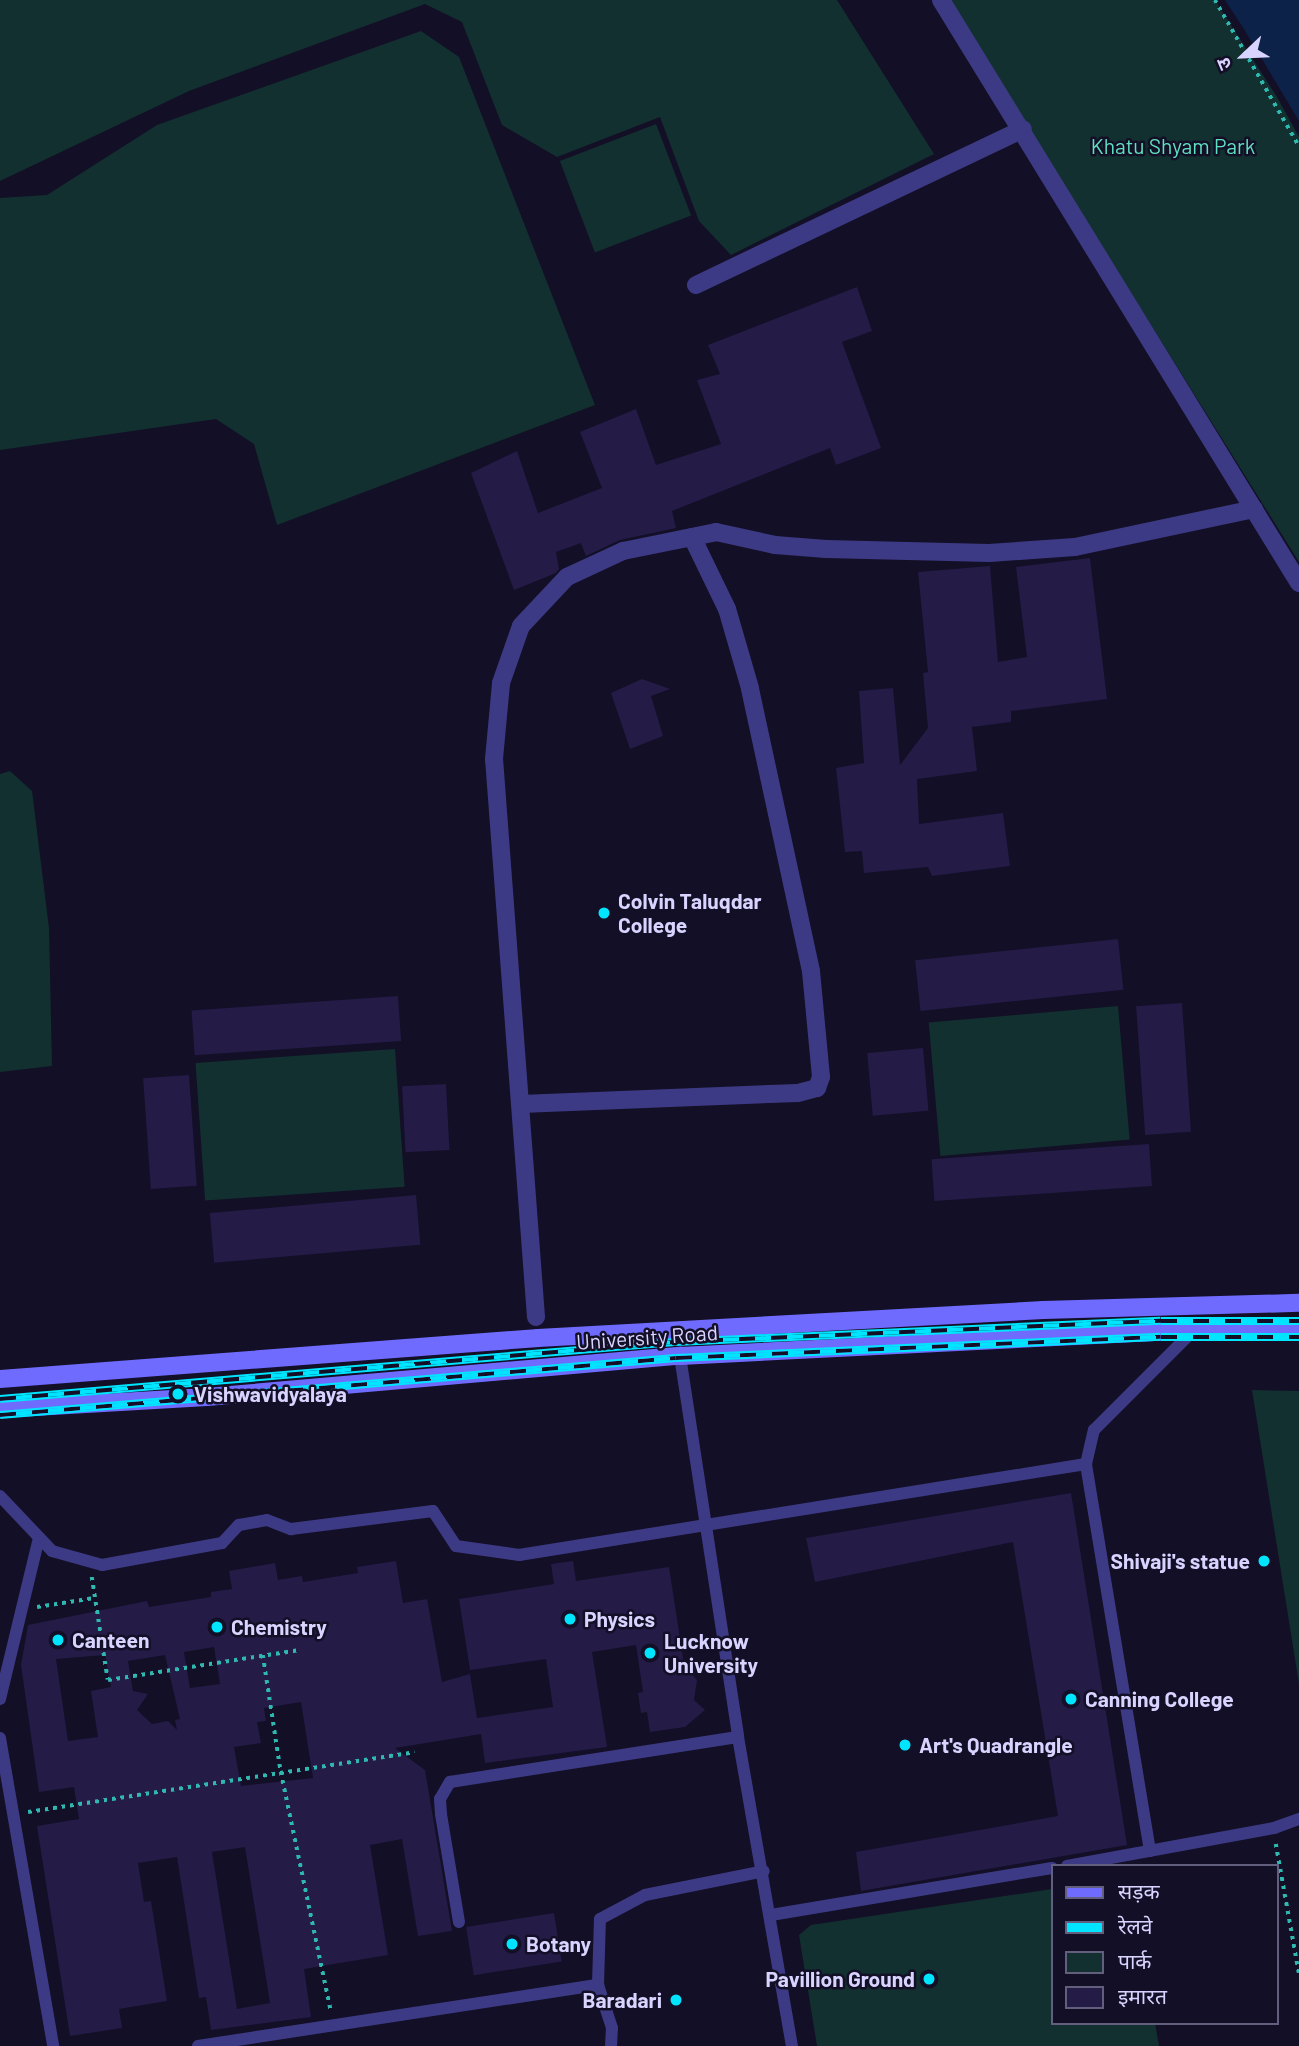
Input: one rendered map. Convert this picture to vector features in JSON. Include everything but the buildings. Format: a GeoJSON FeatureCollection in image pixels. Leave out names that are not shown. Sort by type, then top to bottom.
{"type":"FeatureCollection","features":[{"type":"Feature","properties":{"kind":"main road","name":"University Road"},"geometry":{"type":"LineString","coordinates":[[0,1379],[538,1338],[1043,1310],[1299,1303]]}},
{"type":"Feature","properties":{"kind":"main road"},"geometry":{"type":"LineString","coordinates":[[1212,1306],[1212,1330]]}},
{"type":"Feature","properties":{"kind":"main road","name":"University Road"},"geometry":{"type":"LineString","coordinates":[[0,1409],[207,1397],[680,1356],[1212,1330],[1299,1330]]}},
{"type":"Feature","properties":{"kind":"street"},"geometry":{"type":"LineString","coordinates":[[941,0],[1023,129],[1299,583]]}},
{"type":"Feature","properties":{"kind":"street"},"geometry":{"type":"LineString","coordinates":[[696,285],[1023,129]]}},
{"type":"Feature","properties":{"kind":"street"},"geometry":{"type":"LineString","coordinates":[[536,1317],[494,759],[501,683],[521,626],[567,577],[623,551],[716,531],[775,545],[989,553],[1075,547],[1254,509]]}},
{"type":"Feature","properties":{"kind":"street"},"geometry":{"type":"LineString","coordinates":[[522,1104],[798,1093],[817,1088],[821,1077],[811,971],[750,688],[727,609],[692,537]]}},
{"type":"Feature","properties":{"kind":"lane"},"geometry":{"type":"LineString","coordinates":[[536,1317],[538,1338]]}},
{"type":"Feature","properties":{"kind":"lane"},"geometry":{"type":"LineString","coordinates":[[1150,1851],[1086,1464],[1094,1430],[1194,1331]]}},
{"type":"Feature","properties":{"kind":"lane"},"geometry":{"type":"LineString","coordinates":[[680,1356],[738,1737],[764,1871],[792,2046]]}},
{"type":"Feature","properties":{"kind":"lane"},"geometry":{"type":"LineString","coordinates":[[0,1496],[52,1551],[102,1566],[222,1543],[239,1525],[267,1520],[291,1529],[433,1511],[456,1546],[519,1555],[708,1527],[1086,1464]]}},
{"type":"Feature","properties":{"kind":"lane"},"geometry":{"type":"LineString","coordinates":[[0,1699],[24,1609],[39,1538]]}},
{"type":"Feature","properties":{"kind":"lane"},"geometry":{"type":"LineString","coordinates":[[458,1923],[440,1799],[450,1782],[738,1737]]}},
{"type":"Feature","properties":{"kind":"lane"},"geometry":{"type":"LineString","coordinates":[[0,1738],[10,1815],[53,2046]]}},
{"type":"Feature","properties":{"kind":"lane"},"geometry":{"type":"LineString","coordinates":[[1078,1864],[1273,1828],[1299,1819]]}},
{"type":"Feature","properties":{"kind":"lane"},"geometry":{"type":"LineString","coordinates":[[771,1915],[1050,1868]]}},
{"type":"Feature","properties":{"kind":"lane"},"geometry":{"type":"LineString","coordinates":[[611,2046],[612,2028],[598,1985],[600,1919],[645,1895],[764,1871]]}},
{"type":"Feature","properties":{"kind":"lane"},"geometry":{"type":"LineString","coordinates":[[198,2046],[598,1985]]}},
{"type":"Feature","properties":{"kind":"path"},"geometry":{"type":"LineString","coordinates":[[1215,0],[1299,146]]}},
{"type":"Feature","properties":{"kind":"path"},"geometry":{"type":"LineString","coordinates":[[91,1562],[94,1598],[108,1680],[300,1650]]}},
{"type":"Feature","properties":{"kind":"path"},"geometry":{"type":"LineString","coordinates":[[24,1609],[94,1598]]}},
{"type":"Feature","properties":{"kind":"path"},"geometry":{"type":"LineString","coordinates":[[263,1655],[281,1772],[333,2024]]}},
{"type":"Feature","properties":{"kind":"path"},"geometry":{"type":"LineString","coordinates":[[10,1815],[414,1752]]}},
{"type":"Feature","properties":{"kind":"path"},"geometry":{"type":"LineString","coordinates":[[1273,1828],[1299,1973]]}},
{"type":"Feature","properties":{"kind":"green space"},"geometry":{"type":"Polygon","coordinates":[[[0,0],[837,0],[934,154],[731,255],[699,221],[660,117],[557,157],[502,125],[462,22],[425,4],[189,91],[0,181],[0,0]]]}},
{"type":"Feature","properties":{"kind":"green space","name":"Khatu Shyam Park"},"geometry":{"type":"Polygon","coordinates":[[[948,0],[1215,0],[1277,97],[1299,137],[1299,562],[948,0]]]}},
{"type":"Feature","properties":{"kind":"green space"},"geometry":{"type":"Polygon","coordinates":[[[421,31],[459,57],[595,405],[277,525],[254,444],[216,419],[0,450],[0,198],[47,195],[157,125],[421,31]]]}},
{"type":"Feature","properties":{"kind":"green space"},"geometry":{"type":"Polygon","coordinates":[[[656,124],[691,215],[595,252],[560,161],[656,124]]]}},
{"type":"Feature","properties":{"kind":"green space"},"geometry":{"type":"Polygon","coordinates":[[[10,771],[32,791],[49,928],[52,1066],[0,1072],[0,774],[10,771]]]}},
{"type":"Feature","properties":{"kind":"green space"},"geometry":{"type":"Polygon","coordinates":[[[1118,1006],[1130,1139],[940,1156],[929,1023],[1118,1006]]]}},
{"type":"Feature","properties":{"kind":"green space"},"geometry":{"type":"Polygon","coordinates":[[[395,1049],[405,1187],[205,1201],[195,1063],[395,1049]]]}},
{"type":"Feature","properties":{"kind":"green space"},"geometry":{"type":"Polygon","coordinates":[[[1252,1390],[1299,1391],[1299,1684],[1252,1390]]]}},
{"type":"Feature","properties":{"kind":"green space","name":"Pavillion Ground"},"geometry":{"type":"Polygon","coordinates":[[[1050,1889],[1050,2025],[1155,2025],[1159,2046],[817,2046],[799,1935],[811,1925],[1050,1889]]]}},
{"type":"Feature","properties":{"kind":"water"},"geometry":{"type":"Polygon","coordinates":[[[1225,0],[1299,0],[1299,121],[1244,29],[1225,0]]]}},
{"type":"Feature","properties":{"kind":"railway"},"geometry":{"type":"LineString","coordinates":[[0,1399],[675,1342],[1161,1321],[1299,1321]]}},
{"type":"Feature","properties":{"kind":"railway"},"geometry":{"type":"LineString","coordinates":[[0,1415],[676,1358],[1161,1337],[1299,1337]]}},
{"type":"Feature","properties":{"kind":"place","name":"Colvin Taluqdar College"},"geometry":{"type":"Point","coordinates":[604,913]}},
{"type":"Feature","properties":{"kind":"place","name":"Vishwavidyalaya"},"geometry":{"type":"Point","coordinates":[178,1394]}},
{"type":"Feature","properties":{"kind":"place","name":"Shivaji's statue"},"geometry":{"type":"Point","coordinates":[1264,1561]}},
{"type":"Feature","properties":{"kind":"place","name":"Physics"},"geometry":{"type":"Point","coordinates":[570,1619]}},
{"type":"Feature","properties":{"kind":"place","name":"Chemistry"},"geometry":{"type":"Point","coordinates":[217,1627]}},
{"type":"Feature","properties":{"kind":"place","name":"Canteen"},"geometry":{"type":"Point","coordinates":[58,1640]}},
{"type":"Feature","properties":{"kind":"place","name":"Lucknow University"},"geometry":{"type":"Point","coordinates":[650,1653]}},
{"type":"Feature","properties":{"kind":"place","name":"Canning College"},"geometry":{"type":"Point","coordinates":[1071,1699]}},
{"type":"Feature","properties":{"kind":"place","name":"Art's Quadrangle"},"geometry":{"type":"Point","coordinates":[905,1745]}},
{"type":"Feature","properties":{"kind":"place","name":"Botany"},"geometry":{"type":"Point","coordinates":[512,1944]}},
{"type":"Feature","properties":{"kind":"place","name":"Pavillion Ground"},"geometry":{"type":"Point","coordinates":[929,1979]}},
{"type":"Feature","properties":{"kind":"place","name":"Baradari"},"geometry":{"type":"Point","coordinates":[676,2000]}}]}
